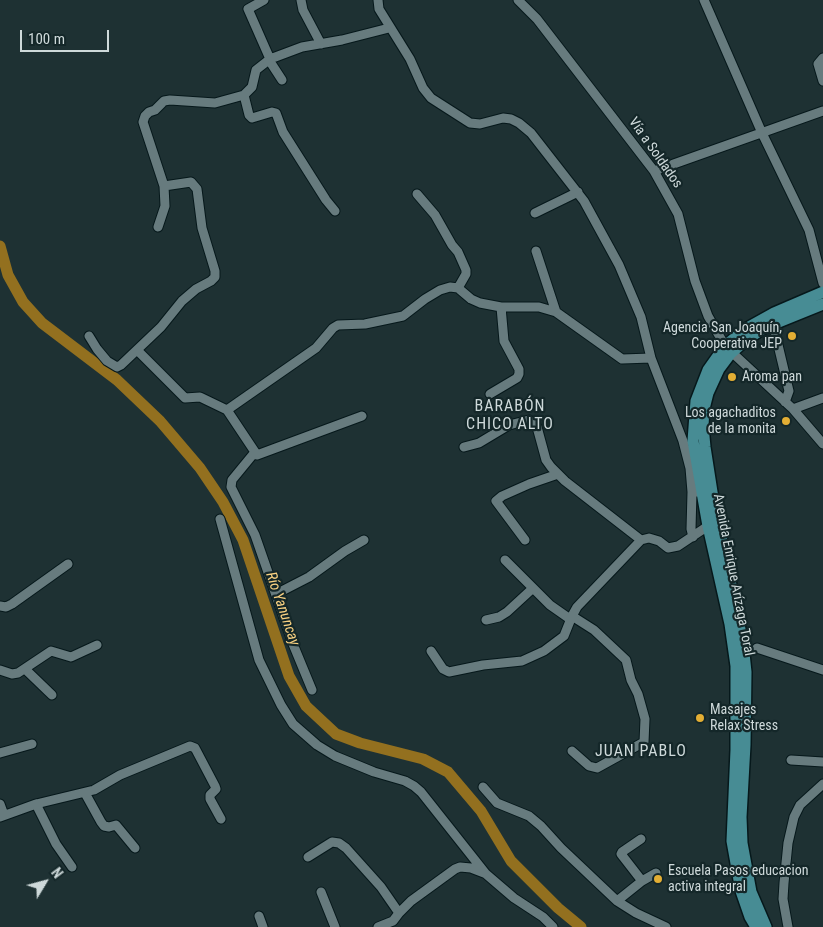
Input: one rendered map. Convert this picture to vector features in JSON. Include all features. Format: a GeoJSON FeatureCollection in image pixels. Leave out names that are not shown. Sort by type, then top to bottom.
{"type":"FeatureCollection","features":[{"type":"Feature","properties":{"kind":"main road","name":"Avenida Enrique Arízaga Toral"},"geometry":{"type":"LineString","coordinates":[[756,927],[750,917],[741,891],[732,841],[736,740],[736,666],[730,624],[708,526],[693,441],[696,402],[708,370],[747,328],[774,313],[823,292]]}},
{"type":"Feature","properties":{"kind":"main road","name":"Avenida Enrique Arízaga Toral"},"geometry":{"type":"LineString","coordinates":[[728,350],[773,324],[823,304]]}},
{"type":"Feature","properties":{"kind":"main road","name":"Avenida Enrique Arízaga Toral"},"geometry":{"type":"LineString","coordinates":[[702,492],[743,644],[746,672],[746,745],[741,817],[742,843],[751,892],[766,927]]}},
{"type":"Feature","properties":{"kind":"street"},"geometry":{"type":"LineString","coordinates":[[264,0],[248,9],[270,59],[282,80]]}},
{"type":"Feature","properties":{"kind":"street"},"geometry":{"type":"LineString","coordinates":[[301,0],[303,10],[321,44]]}},
{"type":"Feature","properties":{"kind":"street"},"geometry":{"type":"LineString","coordinates":[[378,0],[379,9],[389,28],[401,43],[423,88],[431,98],[470,123],[476,124],[503,118],[519,123],[531,133],[578,192],[598,224],[620,265],[641,317],[651,358],[683,441],[690,468],[702,492],[691,526],[693,537]]}},
{"type":"Feature","properties":{"kind":"street","name":"Vía a Soldados"},"geometry":{"type":"LineString","coordinates":[[518,0],[537,19],[654,171],[678,214],[695,281],[708,316],[728,350],[793,409],[823,444]]}},
{"type":"Feature","properties":{"kind":"street"},"geometry":{"type":"LineString","coordinates":[[704,0],[762,133],[809,230],[823,283]]}},
{"type":"Feature","properties":{"kind":"street"},"geometry":{"type":"LineString","coordinates":[[158,227],[165,206],[164,186],[143,122],[145,116],[164,101],[215,104],[244,95],[252,87],[256,70],[270,59],[284,52],[389,28]]}},
{"type":"Feature","properties":{"kind":"street"},"geometry":{"type":"LineString","coordinates":[[823,58],[818,64],[823,81]]}},
{"type":"Feature","properties":{"kind":"street"},"geometry":{"type":"LineString","coordinates":[[244,95],[248,115],[252,118],[272,112],[276,113],[283,132],[335,211]]}},
{"type":"Feature","properties":{"kind":"street"},"geometry":{"type":"LineString","coordinates":[[654,171],[823,111]]}},
{"type":"Feature","properties":{"kind":"street"},"geometry":{"type":"LineString","coordinates":[[88,336],[107,361],[117,367],[138,350],[161,327],[182,301],[215,277],[202,228],[197,189],[191,182],[164,186]]}},
{"type":"Feature","properties":{"kind":"street"},"geometry":{"type":"LineString","coordinates":[[535,213],[578,192]]}},
{"type":"Feature","properties":{"kind":"street"},"geometry":{"type":"LineString","coordinates":[[417,194],[435,215],[458,252],[466,270],[466,274],[458,288]]}},
{"type":"Feature","properties":{"kind":"street"},"geometry":{"type":"LineString","coordinates":[[536,251],[556,312]]}},
{"type":"Feature","properties":{"kind":"street"},"geometry":{"type":"LineString","coordinates":[[227,410],[316,348],[333,328],[338,325],[365,324],[403,316],[425,299],[440,290],[450,287],[458,288],[471,299],[480,303],[501,307],[539,307],[556,312],[622,359],[651,358]]}},
{"type":"Feature","properties":{"kind":"street"},"geometry":{"type":"LineString","coordinates":[[490,394],[517,378],[519,374],[518,368],[504,341],[501,307]]}},
{"type":"Feature","properties":{"kind":"street"},"geometry":{"type":"LineString","coordinates":[[773,324],[789,391],[785,402]]}},
{"type":"Feature","properties":{"kind":"street"},"geometry":{"type":"LineString","coordinates":[[138,350],[185,398],[200,397],[227,410],[257,455],[362,416]]}},
{"type":"Feature","properties":{"kind":"street"},"geometry":{"type":"LineString","coordinates":[[793,409],[823,398]]}},
{"type":"Feature","properties":{"kind":"street"},"geometry":{"type":"LineString","coordinates":[[464,447],[479,442],[509,424],[529,420],[537,427],[546,460],[558,474],[641,540]]}},
{"type":"Feature","properties":{"kind":"street"},"geometry":{"type":"LineString","coordinates":[[255,452],[232,480],[231,487],[255,535],[293,644],[312,690]]}},
{"type":"Feature","properties":{"kind":"street"},"geometry":{"type":"LineString","coordinates":[[525,540],[496,501],[502,496],[529,484],[558,474]]}},
{"type":"Feature","properties":{"kind":"street"},"geometry":{"type":"LineString","coordinates":[[220,519],[259,660],[281,705],[293,724],[317,745],[335,756],[414,786],[421,792],[486,874],[514,898],[543,917],[553,927]]}},
{"type":"Feature","properties":{"kind":"street"},"geometry":{"type":"LineString","coordinates":[[430,651],[443,669],[449,672],[483,665],[522,661],[544,651],[564,636],[577,607],[641,540],[649,538],[659,541],[668,548],[678,546],[708,526]]}},
{"type":"Feature","properties":{"kind":"street"},"geometry":{"type":"LineString","coordinates":[[276,594],[309,577],[344,550],[364,540]]}},
{"type":"Feature","properties":{"kind":"street"},"geometry":{"type":"LineString","coordinates":[[505,560],[550,605],[594,630],[626,660],[631,680],[638,694],[645,719],[644,742],[597,768],[589,766],[572,751]]}},
{"type":"Feature","properties":{"kind":"street"},"geometry":{"type":"LineString","coordinates":[[0,606],[6,607],[12,604],[68,564]]}},
{"type":"Feature","properties":{"kind":"street"},"geometry":{"type":"LineString","coordinates":[[486,620],[499,617],[532,588]]}},
{"type":"Feature","properties":{"kind":"street"},"geometry":{"type":"LineString","coordinates":[[0,670],[12,674],[18,673],[51,652],[72,657],[97,644]]}},
{"type":"Feature","properties":{"kind":"street"},"geometry":{"type":"LineString","coordinates":[[757,648],[823,670]]}},
{"type":"Feature","properties":{"kind":"street"},"geometry":{"type":"LineString","coordinates":[[25,669],[52,695]]}},
{"type":"Feature","properties":{"kind":"street"},"geometry":{"type":"LineString","coordinates":[[0,753],[32,744]]}},
{"type":"Feature","properties":{"kind":"street"},"geometry":{"type":"LineString","coordinates":[[0,804],[2,816],[36,804],[85,793],[120,775],[186,746],[193,746],[215,786],[216,789],[209,797],[221,819]]}},
{"type":"Feature","properties":{"kind":"street"},"geometry":{"type":"LineString","coordinates":[[791,760],[823,762]]}},
{"type":"Feature","properties":{"kind":"street"},"geometry":{"type":"LineString","coordinates":[[788,927],[783,899],[788,843],[794,817],[800,805],[823,784]]}},
{"type":"Feature","properties":{"kind":"street"},"geometry":{"type":"LineString","coordinates":[[483,787],[497,803],[529,816],[541,826],[561,848],[617,901],[636,914],[666,927]]}},
{"type":"Feature","properties":{"kind":"street"},"geometry":{"type":"LineString","coordinates":[[85,793],[104,826],[116,825],[135,848]]}},
{"type":"Feature","properties":{"kind":"street"},"geometry":{"type":"LineString","coordinates":[[36,804],[56,844],[72,867]]}},
{"type":"Feature","properties":{"kind":"street"},"geometry":{"type":"LineString","coordinates":[[641,839],[621,854],[642,881]]}},
{"type":"Feature","properties":{"kind":"street"},"geometry":{"type":"LineString","coordinates":[[308,857],[332,842],[340,843],[381,887],[399,913]]}},
{"type":"Feature","properties":{"kind":"street"},"geometry":{"type":"LineString","coordinates":[[378,927],[394,924],[399,913],[411,901],[455,869],[460,867],[471,868],[486,874]]}},
{"type":"Feature","properties":{"kind":"street"},"geometry":{"type":"LineString","coordinates":[[617,901],[642,881],[656,873]]}},
{"type":"Feature","properties":{"kind":"street"},"geometry":{"type":"LineString","coordinates":[[321,892],[334,927]]}},
{"type":"Feature","properties":{"kind":"street"},"geometry":{"type":"LineString","coordinates":[[259,916],[263,927]]}},
{"type":"Feature","properties":{"kind":"waterway","name":"Río Yanuncay"},"geometry":{"type":"LineString","coordinates":[[0,246],[8,275],[23,302],[42,323],[117,380],[160,421],[200,468],[223,502],[243,540],[289,676],[306,706],[336,734],[360,743],[423,759],[448,772],[481,811],[511,861],[558,908],[581,927]]}},
{"type":"Feature","properties":{"kind":"place","name":"Agencia San Joaquín, Cooperativa JEP"},"geometry":{"type":"Point","coordinates":[792,336]}},
{"type":"Feature","properties":{"kind":"place","name":"Aroma pan"},"geometry":{"type":"Point","coordinates":[732,377]}},
{"type":"Feature","properties":{"kind":"place","name":"Los agachaditos de la monita"},"geometry":{"type":"Point","coordinates":[786,421]}},
{"type":"Feature","properties":{"kind":"place","name":"Masajes Relax Stress"},"geometry":{"type":"Point","coordinates":[700,718]}},
{"type":"Feature","properties":{"kind":"place","name":"Escuela Pasos educacion activa integral"},"geometry":{"type":"Point","coordinates":[658,879]}},
{"type":"Feature","properties":{"kind":"district","name":"BARABÓN CHICO ALTO"},"geometry":{"type":"Point","coordinates":[510,416]}},
{"type":"Feature","properties":{"kind":"district","name":"JUAN PABLO"},"geometry":{"type":"Point","coordinates":[641,752]}}]}
